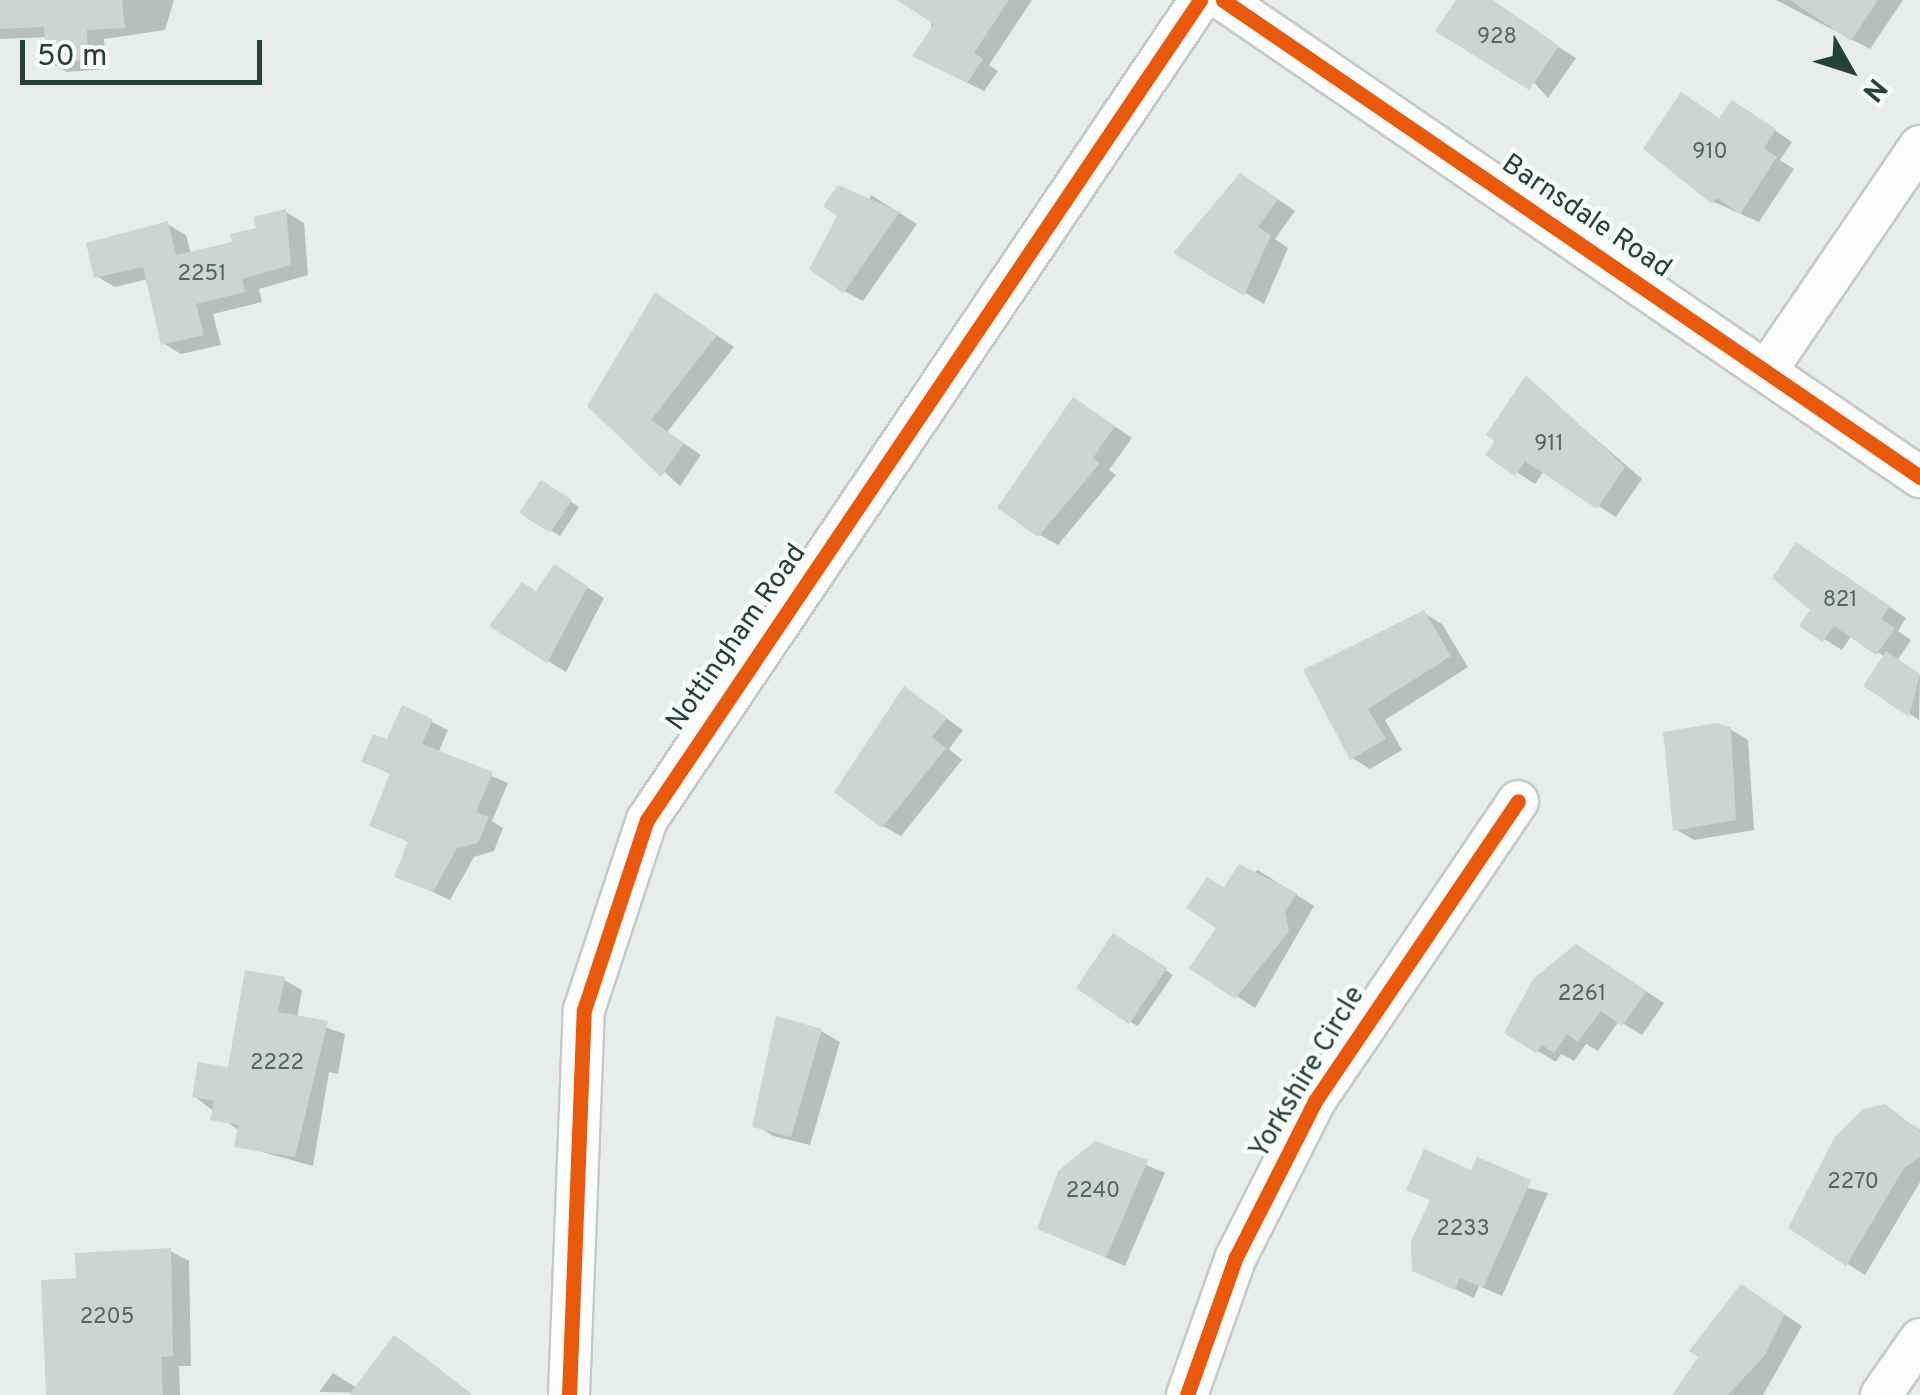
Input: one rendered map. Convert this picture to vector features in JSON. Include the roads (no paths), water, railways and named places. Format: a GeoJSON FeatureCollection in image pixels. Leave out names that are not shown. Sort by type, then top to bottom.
{"type":"FeatureCollection","features":[{"type":"Feature","properties":{"kind":"street","name":"Nottingham Road"},"geometry":{"type":"LineString","coordinates":[[568,1395],[584,1010],[647,820],[1200,0]]}},
{"type":"Feature","properties":{"kind":"street","name":"Barnsdale Road"},"geometry":{"type":"LineString","coordinates":[[1222,0],[1920,477]]}},
{"type":"Feature","properties":{"kind":"street"},"geometry":{"type":"LineString","coordinates":[[1767,370],[1920,146]]}},
{"type":"Feature","properties":{"kind":"street","name":"Yorkshire Circle"},"geometry":{"type":"LineString","coordinates":[[1188,1395],[1236,1256],[1307,1117],[1518,801]]}},
{"type":"Feature","properties":{"kind":"street"},"geometry":{"type":"LineString","coordinates":[[1881,1395],[1920,1339]]}}]}
